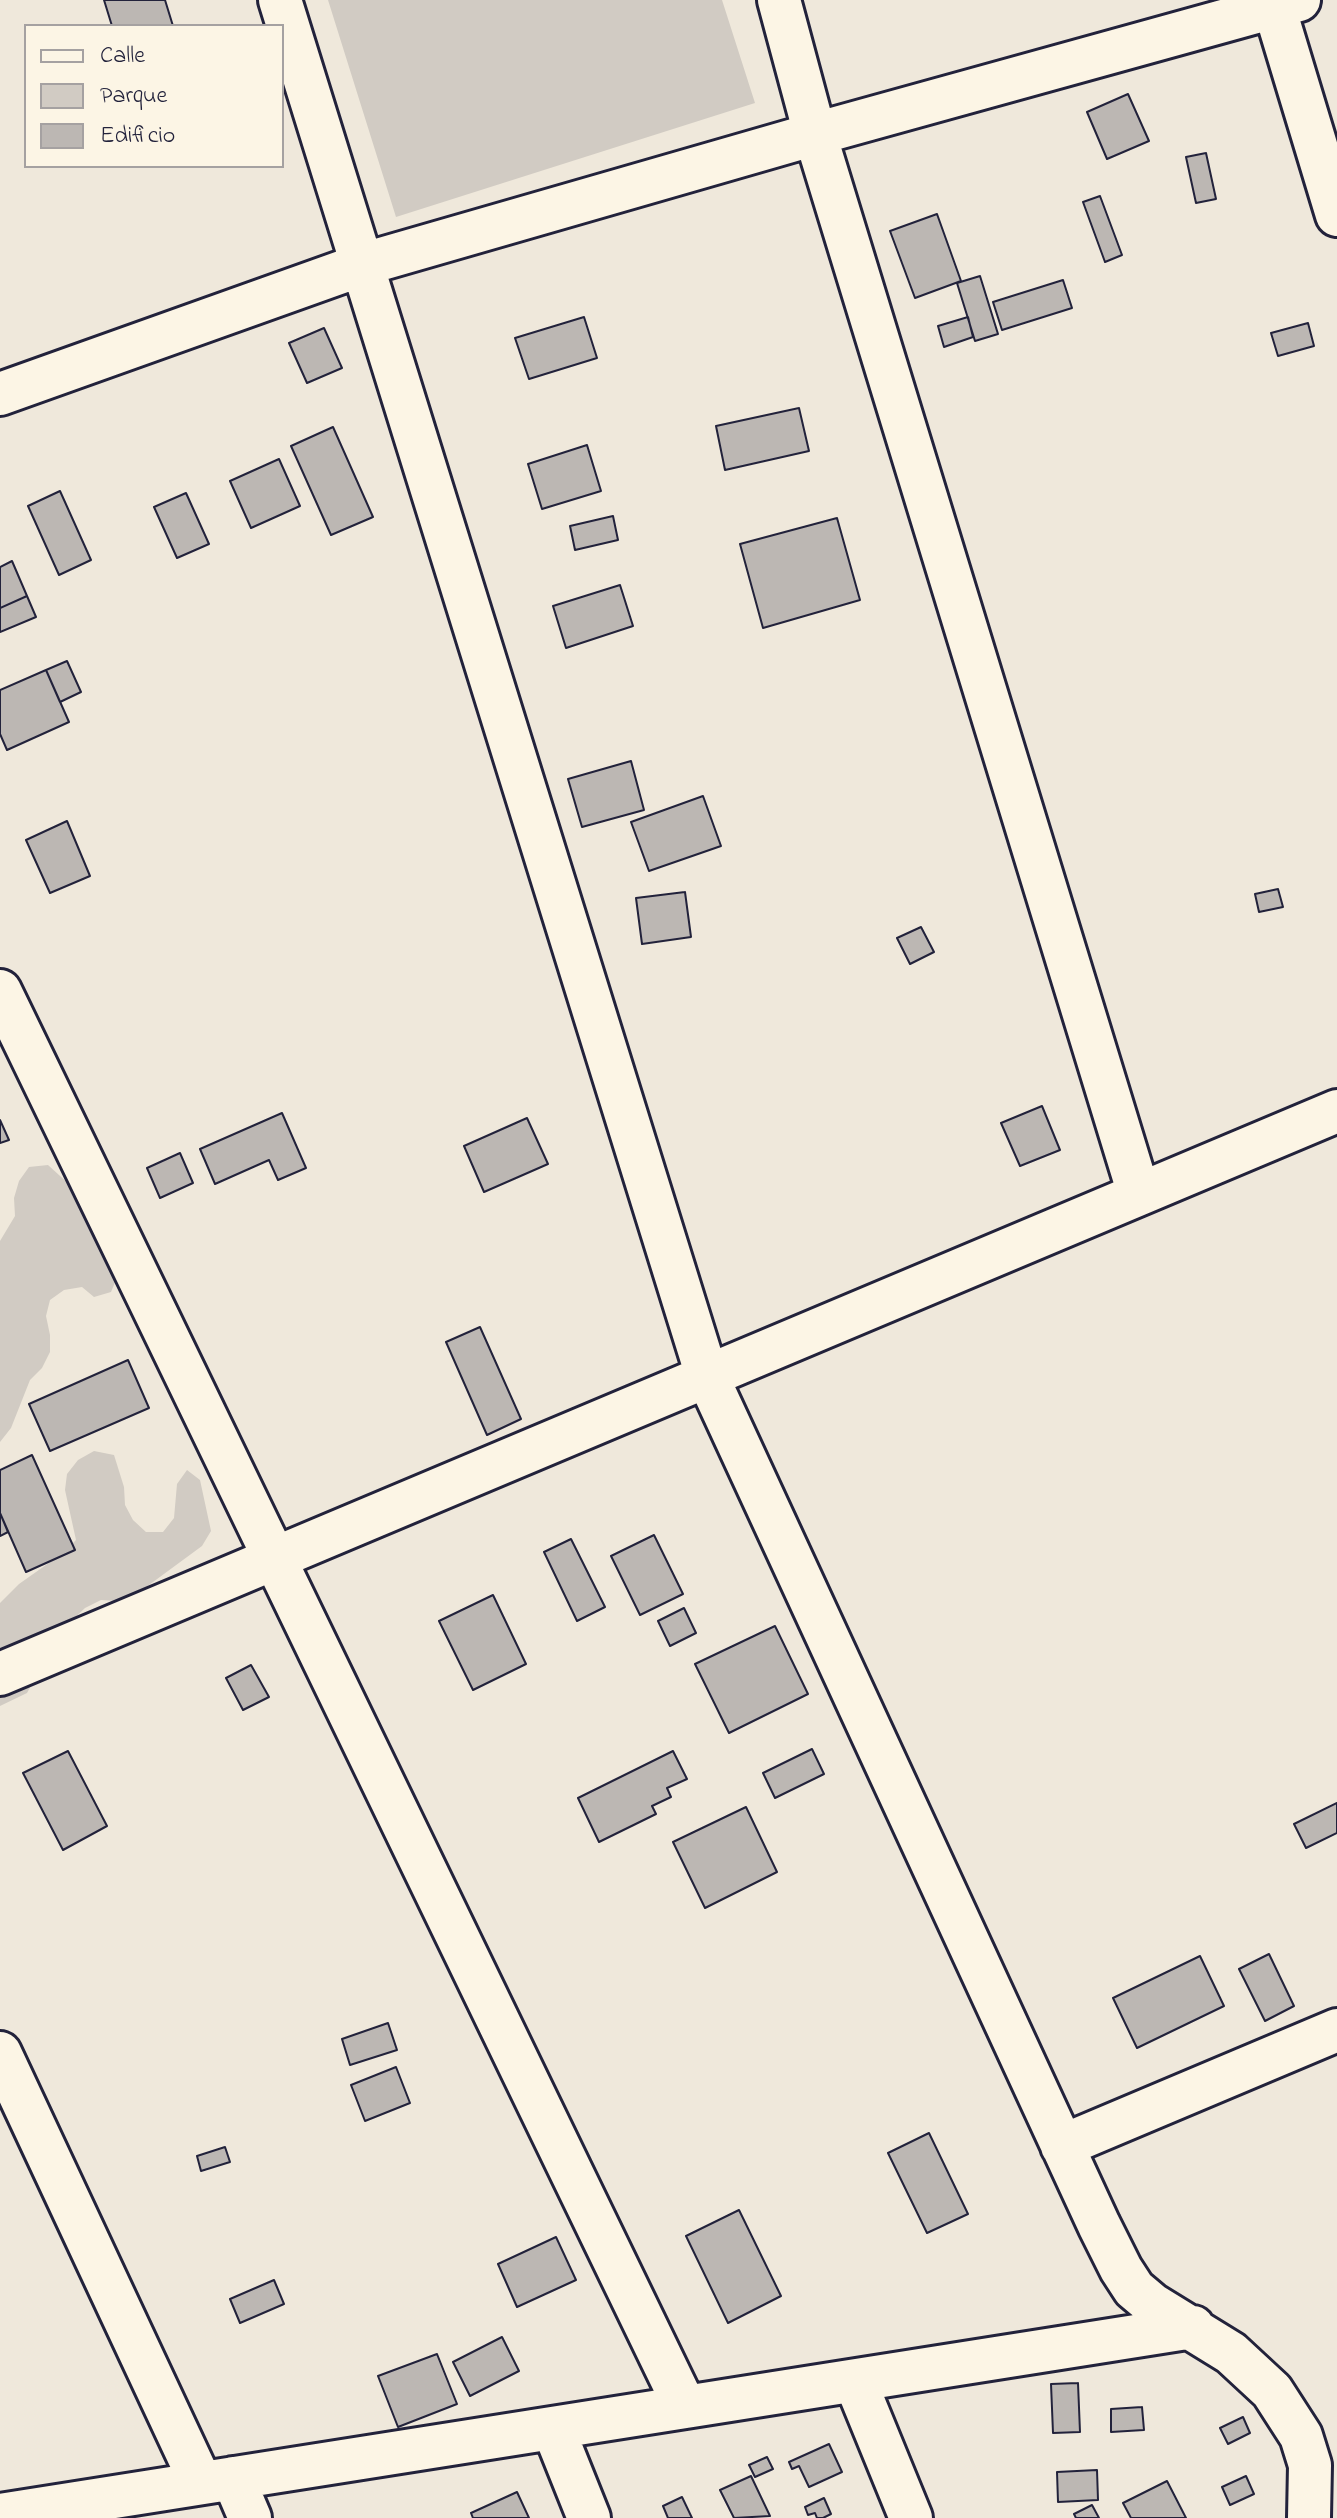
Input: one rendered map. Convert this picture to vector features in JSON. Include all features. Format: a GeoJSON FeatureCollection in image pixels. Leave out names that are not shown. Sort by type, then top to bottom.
{"type":"FeatureCollection","features":[{"type":"Feature","properties":{"kind":"street"},"geometry":{"type":"LineString","coordinates":[[280,0],[707,1376],[1099,2225],[1134,2289],[1153,2305],[1231,2353],[1272,2391],[1287,2411],[1301,2436],[1310,2465],[1309,2518]]}},
{"type":"Feature","properties":{"kind":"street"},"geometry":{"type":"LineString","coordinates":[[779,0],[815,134],[1139,1194]]}},
{"type":"Feature","properties":{"kind":"street"},"geometry":{"type":"LineString","coordinates":[[0,394],[364,264],[1282,2],[1337,215]]}},
{"type":"Feature","properties":{"kind":"street"},"geometry":{"type":"LineString","coordinates":[[0,991],[685,2407]]}},
{"type":"Feature","properties":{"kind":"street"},"geometry":{"type":"LineString","coordinates":[[0,1674],[1337,1111]]}},
{"type":"Feature","properties":{"kind":"street"},"geometry":{"type":"LineString","coordinates":[[1062,2146],[1337,2030]]}},
{"type":"Feature","properties":{"kind":"street"},"geometry":{"type":"LineString","coordinates":[[0,2053],[217,2481],[250,2518]]}},
{"type":"Feature","properties":{"kind":"street"},"geometry":{"type":"LineString","coordinates":[[0,2515],[1193,2327]]}},
{"type":"Feature","properties":{"kind":"street"},"geometry":{"type":"LineString","coordinates":[[855,2381],[911,2518]]}},
{"type":"Feature","properties":{"kind":"street"},"geometry":{"type":"LineString","coordinates":[[553,2428],[589,2518]]}},
{"type":"Feature","properties":{"kind":"green space"},"geometry":{"type":"Polygon","coordinates":[[[328,0],[722,0],[755,103],[396,217],[328,0]]]}},
{"type":"Feature","properties":{"kind":"green space"},"geometry":{"type":"Polygon","coordinates":[[[48,1165],[80,1199],[118,1275],[111,1292],[94,1297],[82,1287],[64,1290],[50,1300],[46,1316],[50,1352],[42,1368],[30,1380],[11,1428],[0,1442],[0,1241],[15,1216],[14,1198],[19,1181],[29,1167],[48,1165]]]}},
{"type":"Feature","properties":{"kind":"green space"},"geometry":{"type":"Polygon","coordinates":[[[94,1451],[114,1455],[124,1487],[125,1505],[133,1520],[146,1532],[163,1532],[174,1518],[177,1484],[187,1470],[200,1480],[211,1531],[202,1546],[134,1596],[117,1601],[101,1600],[85,1608],[60,1632],[27,1693],[0,1706],[0,1603],[19,1584],[76,1540],[65,1490],[67,1474],[78,1460],[94,1451]]]}},
{"type":"Feature","properties":{"kind":"building"},"geometry":{"type":"Polygon","coordinates":[[[104,0],[165,0],[172,24],[111,24],[104,0]]]}},
{"type":"Feature","properties":{"kind":"building"},"geometry":{"type":"Polygon","coordinates":[[[1128,94],[1149,141],[1107,159],[1087,112],[1128,94]]]}},
{"type":"Feature","properties":{"kind":"building"},"geometry":{"type":"Polygon","coordinates":[[[1206,153],[1216,199],[1196,203],[1186,157],[1206,153]]]}},
{"type":"Feature","properties":{"kind":"building"},"geometry":{"type":"Polygon","coordinates":[[[1100,196],[1122,255],[1105,262],[1083,202],[1100,196]]]}},
{"type":"Feature","properties":{"kind":"building"},"geometry":{"type":"Polygon","coordinates":[[[937,214],[961,281],[915,298],[890,231],[937,214]]]}},
{"type":"Feature","properties":{"kind":"building"},"geometry":{"type":"Polygon","coordinates":[[[980,276],[998,334],[975,341],[957,283],[980,276]]]}},
{"type":"Feature","properties":{"kind":"building"},"geometry":{"type":"Polygon","coordinates":[[[1063,280],[1072,308],[1002,330],[993,302],[1063,280]]]}},
{"type":"Feature","properties":{"kind":"building"},"geometry":{"type":"Polygon","coordinates":[[[584,317],[597,358],[529,379],[515,338],[584,317]]]}},
{"type":"Feature","properties":{"kind":"building"},"geometry":{"type":"Polygon","coordinates":[[[968,317],[973,337],[944,347],[938,326],[968,317]]]}},
{"type":"Feature","properties":{"kind":"building"},"geometry":{"type":"Polygon","coordinates":[[[1308,323],[1314,346],[1278,356],[1271,333],[1308,323]]]}},
{"type":"Feature","properties":{"kind":"building"},"geometry":{"type":"Polygon","coordinates":[[[324,328],[342,368],[307,383],[289,343],[324,328]]]}},
{"type":"Feature","properties":{"kind":"building"},"geometry":{"type":"Polygon","coordinates":[[[799,408],[809,451],[725,470],[716,426],[799,408]]]}},
{"type":"Feature","properties":{"kind":"building"},"geometry":{"type":"Polygon","coordinates":[[[333,427],[373,517],[331,535],[291,446],[333,427]]]}},
{"type":"Feature","properties":{"kind":"building"},"geometry":{"type":"Polygon","coordinates":[[[587,445],[601,491],[542,509],[528,464],[587,445]]]}},
{"type":"Feature","properties":{"kind":"building"},"geometry":{"type":"Polygon","coordinates":[[[279,459],[300,506],[251,528],[230,481],[279,459]]]}},
{"type":"Feature","properties":{"kind":"building"},"geometry":{"type":"Polygon","coordinates":[[[60,491],[91,560],[59,575],[28,506],[60,491]]]}},
{"type":"Feature","properties":{"kind":"building"},"geometry":{"type":"Polygon","coordinates":[[[186,493],[209,544],[177,558],[154,507],[186,493]]]}},
{"type":"Feature","properties":{"kind":"building"},"geometry":{"type":"Polygon","coordinates":[[[613,516],[618,540],[575,550],[570,526],[613,516]]]}},
{"type":"Feature","properties":{"kind":"building"},"geometry":{"type":"Polygon","coordinates":[[[837,518],[860,600],[763,628],[740,544],[837,518]]]}},
{"type":"Feature","properties":{"kind":"building"},"geometry":{"type":"Polygon","coordinates":[[[12,561],[27,596],[0,608],[0,567],[12,561]]]}},
{"type":"Feature","properties":{"kind":"building"},"geometry":{"type":"Polygon","coordinates":[[[620,585],[633,626],[566,648],[553,606],[620,585]]]}},
{"type":"Feature","properties":{"kind":"building"},"geometry":{"type":"Polygon","coordinates":[[[27,596],[36,617],[0,632],[0,608],[27,596]]]}},
{"type":"Feature","properties":{"kind":"building"},"geometry":{"type":"Polygon","coordinates":[[[67,661],[81,692],[60,702],[46,670],[67,661]]]}},
{"type":"Feature","properties":{"kind":"building"},"geometry":{"type":"Polygon","coordinates":[[[46,670],[69,722],[7,750],[0,734],[0,690],[46,670]]]}},
{"type":"Feature","properties":{"kind":"building"},"geometry":{"type":"Polygon","coordinates":[[[631,761],[644,810],[582,827],[568,779],[631,761]]]}},
{"type":"Feature","properties":{"kind":"building"},"geometry":{"type":"Polygon","coordinates":[[[703,796],[721,846],[649,871],[631,822],[703,796]]]}},
{"type":"Feature","properties":{"kind":"building"},"geometry":{"type":"Polygon","coordinates":[[[67,821],[90,876],[50,893],[26,840],[67,821]]]}},
{"type":"Feature","properties":{"kind":"building"},"geometry":{"type":"Polygon","coordinates":[[[1278,889],[1283,907],[1259,912],[1255,894],[1278,889]]]}},
{"type":"Feature","properties":{"kind":"building"},"geometry":{"type":"Polygon","coordinates":[[[685,892],[691,937],[642,944],[636,898],[685,892]]]}},
{"type":"Feature","properties":{"kind":"building"},"geometry":{"type":"Polygon","coordinates":[[[921,927],[934,952],[910,964],[897,938],[921,927]]]}},
{"type":"Feature","properties":{"kind":"building"},"geometry":{"type":"Polygon","coordinates":[[[1042,1106],[1060,1150],[1020,1166],[1001,1123],[1042,1106]]]}},
{"type":"Feature","properties":{"kind":"building"},"geometry":{"type":"Polygon","coordinates":[[[282,1113],[306,1168],[278,1180],[269,1160],[215,1184],[200,1149],[282,1113]]]}},
{"type":"Feature","properties":{"kind":"building"},"geometry":{"type":"Polygon","coordinates":[[[527,1118],[548,1164],[484,1192],[464,1146],[527,1118]]]}},
{"type":"Feature","properties":{"kind":"building"},"geometry":{"type":"Polygon","coordinates":[[[0,1120],[9,1140],[0,1143],[0,1120]]]}},
{"type":"Feature","properties":{"kind":"building"},"geometry":{"type":"Polygon","coordinates":[[[180,1153],[193,1183],[160,1198],[147,1168],[180,1153]]]}},
{"type":"Feature","properties":{"kind":"building"},"geometry":{"type":"Polygon","coordinates":[[[480,1327],[521,1419],[487,1435],[446,1342],[480,1327]]]}},
{"type":"Feature","properties":{"kind":"building"},"geometry":{"type":"Polygon","coordinates":[[[128,1360],[149,1408],[50,1451],[29,1404],[128,1360]]]}},
{"type":"Feature","properties":{"kind":"building"},"geometry":{"type":"Polygon","coordinates":[[[32,1455],[75,1550],[26,1572],[0,1513],[0,1470],[32,1455]]]}},
{"type":"Feature","properties":{"kind":"building"},"geometry":{"type":"Polygon","coordinates":[[[0,1513],[8,1532],[0,1536],[0,1513]]]}},
{"type":"Feature","properties":{"kind":"building"},"geometry":{"type":"Polygon","coordinates":[[[654,1535],[683,1594],[640,1615],[611,1556],[654,1535]]]}},
{"type":"Feature","properties":{"kind":"building"},"geometry":{"type":"Polygon","coordinates":[[[571,1539],[605,1607],[577,1621],[544,1552],[571,1539]]]}},
{"type":"Feature","properties":{"kind":"building"},"geometry":{"type":"Polygon","coordinates":[[[493,1595],[526,1664],[473,1690],[439,1621],[493,1595]]]}},
{"type":"Feature","properties":{"kind":"building"},"geometry":{"type":"Polygon","coordinates":[[[684,1608],[696,1633],[670,1646],[658,1621],[684,1608]]]}},
{"type":"Feature","properties":{"kind":"building"},"geometry":{"type":"Polygon","coordinates":[[[775,1626],[808,1694],[729,1733],[695,1664],[775,1626]]]}},
{"type":"Feature","properties":{"kind":"building"},"geometry":{"type":"Polygon","coordinates":[[[251,1665],[269,1697],[243,1710],[226,1678],[251,1665]]]}},
{"type":"Feature","properties":{"kind":"building"},"geometry":{"type":"Polygon","coordinates":[[[812,1749],[824,1774],[775,1798],[763,1773],[812,1749]]]}},
{"type":"Feature","properties":{"kind":"building"},"geometry":{"type":"Polygon","coordinates":[[[68,1751],[107,1826],[63,1850],[23,1773],[68,1751]]]}},
{"type":"Feature","properties":{"kind":"building"},"geometry":{"type":"Polygon","coordinates":[[[673,1751],[687,1779],[667,1788],[671,1797],[652,1806],[656,1814],[599,1842],[578,1798],[673,1751]]]}},
{"type":"Feature","properties":{"kind":"building"},"geometry":{"type":"Polygon","coordinates":[[[1337,1803],[1337,1833],[1306,1848],[1294,1824],[1337,1803]]]}},
{"type":"Feature","properties":{"kind":"building"},"geometry":{"type":"Polygon","coordinates":[[[746,1807],[777,1872],[705,1908],[673,1842],[746,1807]]]}},
{"type":"Feature","properties":{"kind":"building"},"geometry":{"type":"Polygon","coordinates":[[[1269,1954],[1294,2006],[1265,2021],[1239,1969],[1269,1954]]]}},
{"type":"Feature","properties":{"kind":"building"},"geometry":{"type":"Polygon","coordinates":[[[1200,1956],[1224,2006],[1137,2048],[1113,1998],[1200,1956]]]}},
{"type":"Feature","properties":{"kind":"building"},"geometry":{"type":"Polygon","coordinates":[[[388,2023],[397,2050],[350,2065],[342,2039],[388,2023]]]}},
{"type":"Feature","properties":{"kind":"building"},"geometry":{"type":"Polygon","coordinates":[[[396,2067],[410,2103],[365,2121],[351,2085],[396,2067]]]}},
{"type":"Feature","properties":{"kind":"building"},"geometry":{"type":"Polygon","coordinates":[[[929,2133],[968,2214],[927,2233],[888,2153],[929,2133]]]}},
{"type":"Feature","properties":{"kind":"building"},"geometry":{"type":"Polygon","coordinates":[[[225,2147],[230,2162],[201,2171],[197,2156],[225,2147]]]}},
{"type":"Feature","properties":{"kind":"building"},"geometry":{"type":"Polygon","coordinates":[[[739,2210],[781,2296],[728,2323],[686,2236],[739,2210]]]}},
{"type":"Feature","properties":{"kind":"building"},"geometry":{"type":"Polygon","coordinates":[[[556,2237],[576,2280],[517,2307],[498,2264],[556,2237]]]}},
{"type":"Feature","properties":{"kind":"building"},"geometry":{"type":"Polygon","coordinates":[[[274,2280],[284,2304],[240,2323],[230,2299],[274,2280]]]}},
{"type":"Feature","properties":{"kind":"building"},"geometry":{"type":"Polygon","coordinates":[[[502,2337],[519,2371],[470,2396],[453,2362],[502,2337]]]}},
{"type":"Feature","properties":{"kind":"building"},"geometry":{"type":"Polygon","coordinates":[[[437,2354],[457,2404],[398,2427],[378,2376],[437,2354]]]}},
{"type":"Feature","properties":{"kind":"building"},"geometry":{"type":"Polygon","coordinates":[[[1078,2383],[1080,2432],[1053,2433],[1051,2384],[1078,2383]]]}},
{"type":"Feature","properties":{"kind":"building"},"geometry":{"type":"Polygon","coordinates":[[[1142,2407],[1144,2430],[1111,2432],[1111,2409],[1142,2407]]]}},
{"type":"Feature","properties":{"kind":"building"},"geometry":{"type":"Polygon","coordinates":[[[1243,2417],[1250,2433],[1228,2444],[1220,2428],[1243,2417]]]}},
{"type":"Feature","properties":{"kind":"building"},"geometry":{"type":"Polygon","coordinates":[[[829,2444],[842,2472],[809,2487],[799,2466],[792,2469],[789,2462],[829,2444]]]}},
{"type":"Feature","properties":{"kind":"building"},"geometry":{"type":"Polygon","coordinates":[[[767,2457],[773,2469],[755,2477],[749,2465],[767,2457]]]}},
{"type":"Feature","properties":{"kind":"building"},"geometry":{"type":"Polygon","coordinates":[[[1097,2470],[1098,2500],[1058,2502],[1057,2472],[1097,2470]]]}},
{"type":"Feature","properties":{"kind":"building"},"geometry":{"type":"Polygon","coordinates":[[[751,2476],[770,2516],[734,2518],[720,2490],[751,2476]]]}},
{"type":"Feature","properties":{"kind":"building"},"geometry":{"type":"Polygon","coordinates":[[[1246,2476],[1254,2494],[1230,2505],[1222,2487],[1246,2476]]]}},
{"type":"Feature","properties":{"kind":"building"},"geometry":{"type":"Polygon","coordinates":[[[1167,2481],[1186,2518],[1131,2518],[1123,2503],[1167,2481]]]}},
{"type":"Feature","properties":{"kind":"building"},"geometry":{"type":"Polygon","coordinates":[[[517,2492],[529,2518],[473,2518],[471,2513],[517,2492]]]}},
{"type":"Feature","properties":{"kind":"building"},"geometry":{"type":"Polygon","coordinates":[[[682,2497],[692,2518],[668,2518],[663,2506],[682,2497]]]}},
{"type":"Feature","properties":{"kind":"building"},"geometry":{"type":"Polygon","coordinates":[[[824,2498],[831,2514],[823,2518],[817,2518],[815,2513],[808,2515],[805,2507],[824,2498]]]}},
{"type":"Feature","properties":{"kind":"building"},"geometry":{"type":"Polygon","coordinates":[[[1092,2505],[1099,2518],[1076,2518],[1074,2514],[1092,2505]]]}}]}
